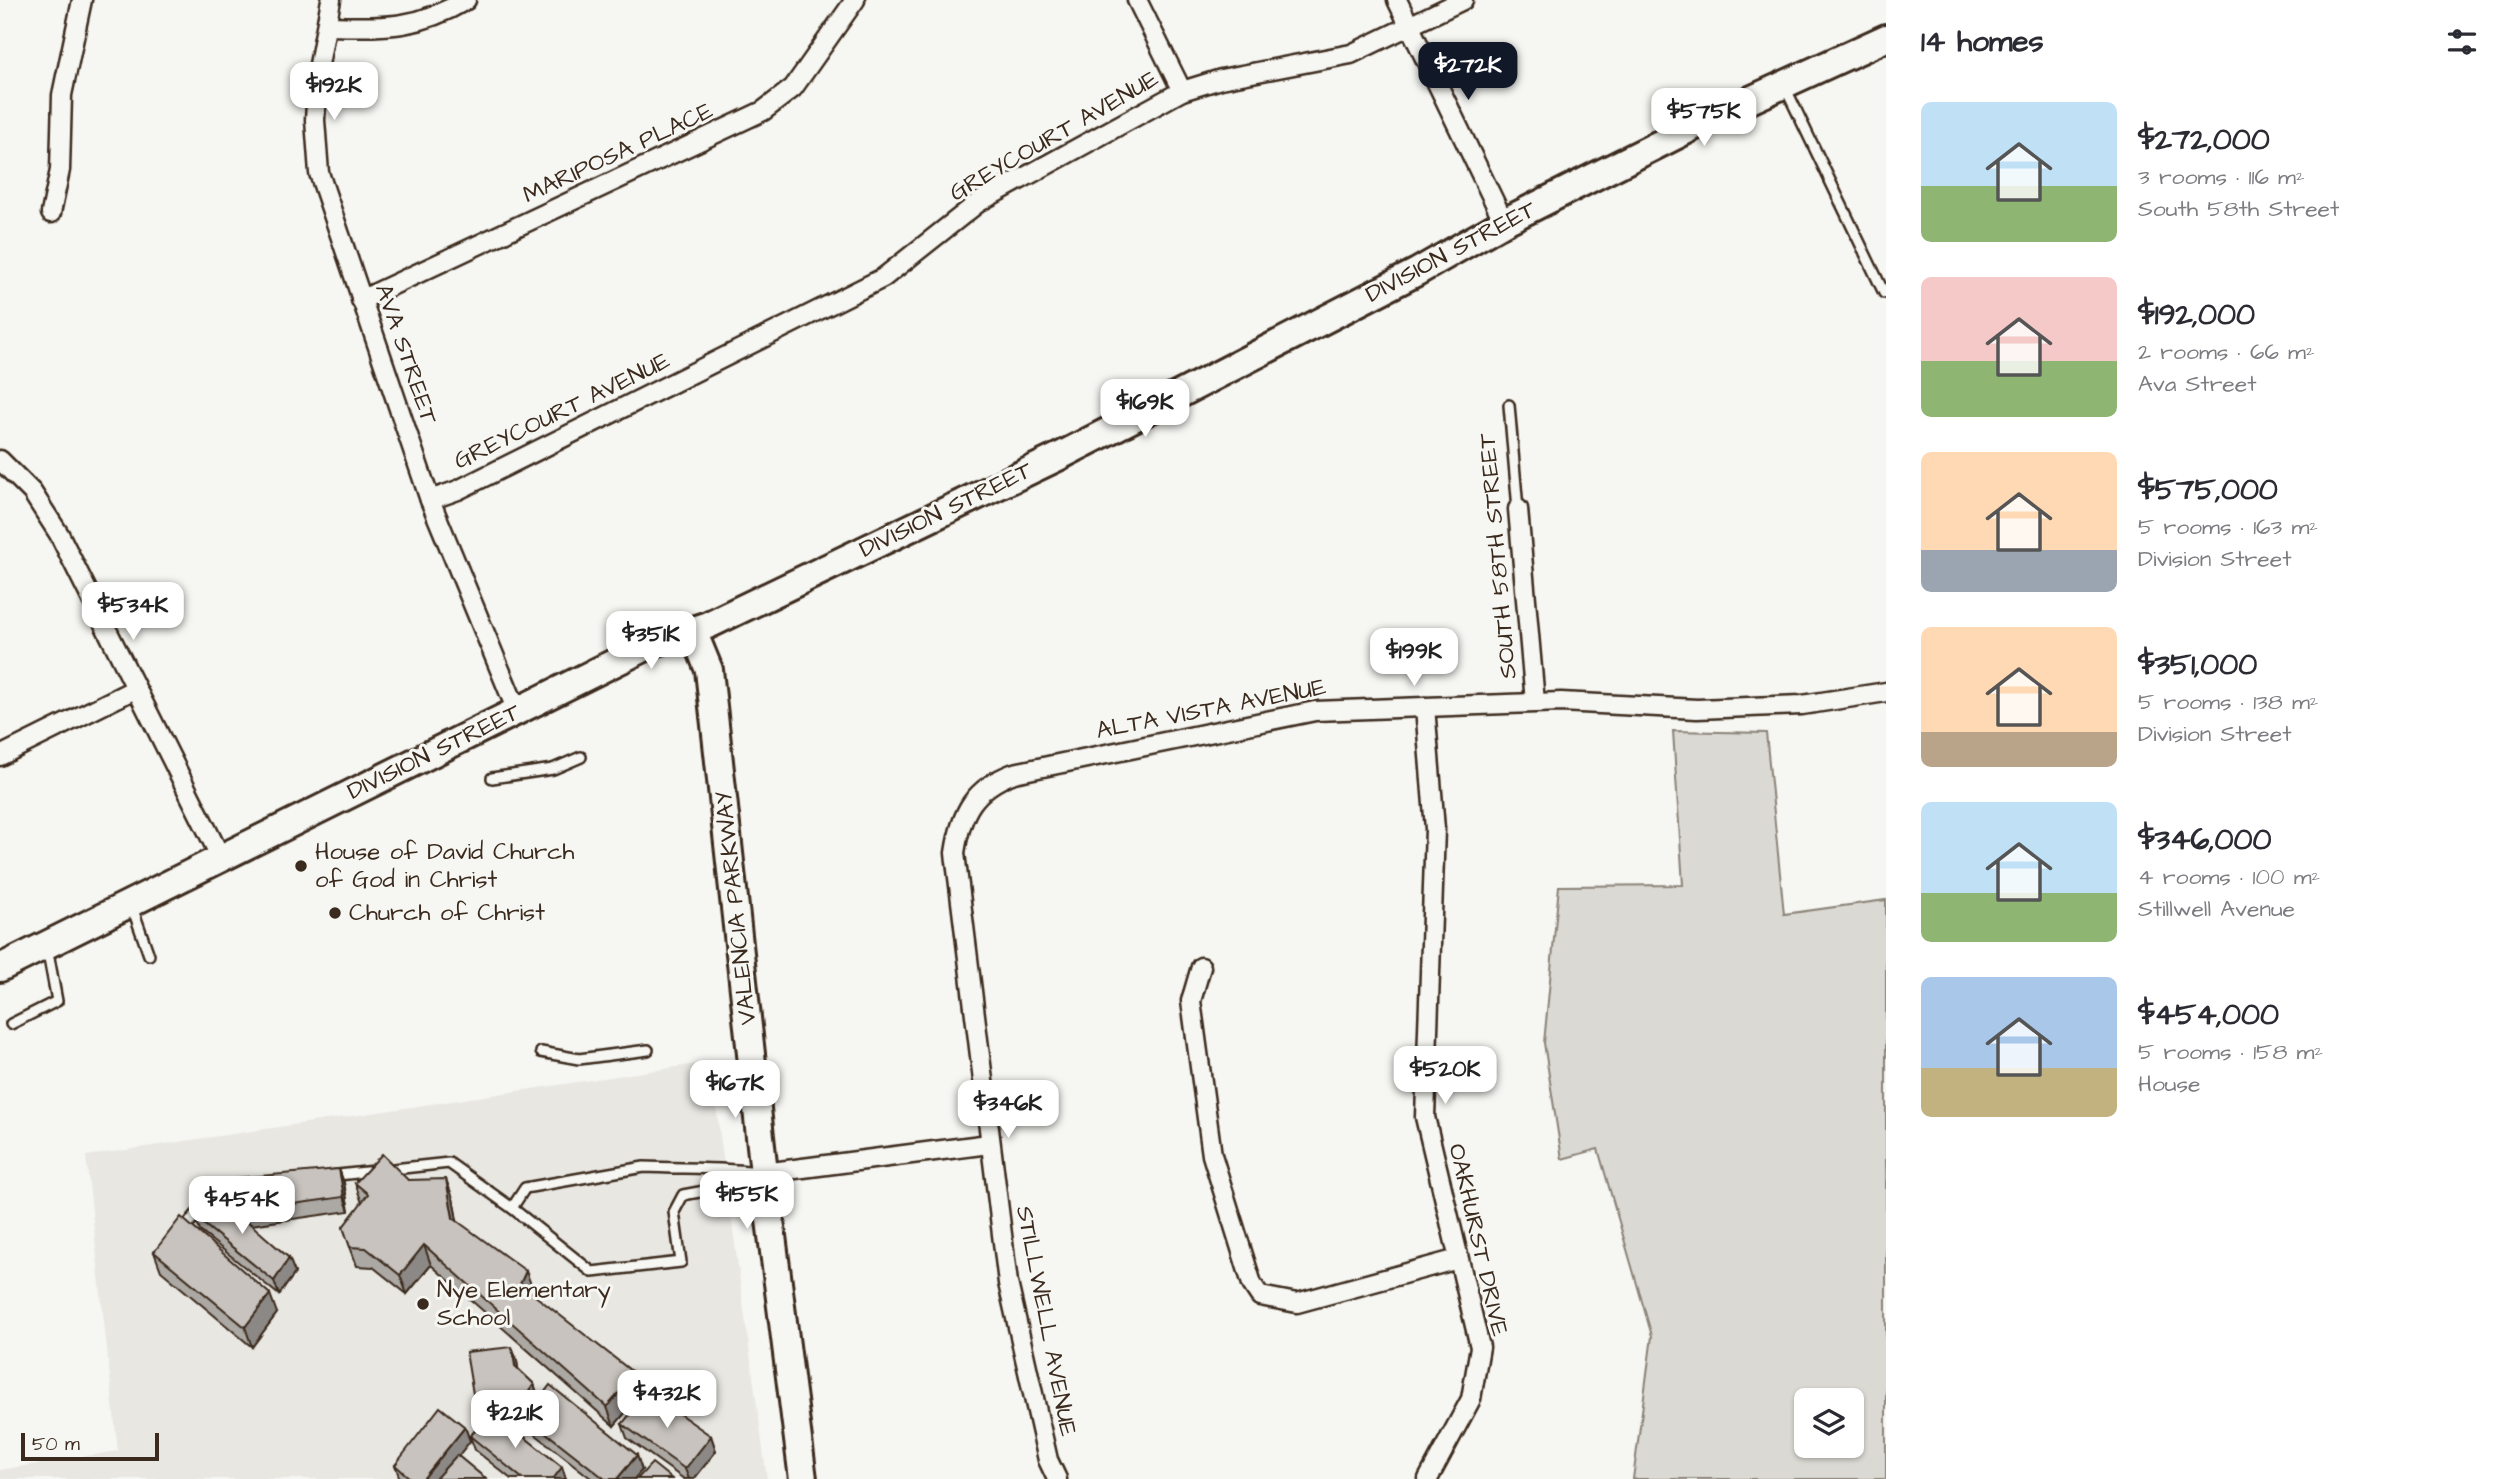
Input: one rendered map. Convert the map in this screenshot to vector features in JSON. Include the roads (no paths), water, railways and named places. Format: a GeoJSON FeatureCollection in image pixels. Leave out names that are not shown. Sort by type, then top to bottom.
{"type":"FeatureCollection","features":[{"type":"Feature","properties":{"kind":"main road","name":"DIVISION STREET"},"geometry":{"type":"LineString","coordinates":[[0,968],[654,643],[694,631],[1060,456],[1417,272],[1504,222],[1783,85],[1886,38]]}},
{"type":"Feature","properties":{"kind":"main road","name":"VALENCIA PARKWAY"},"geometry":{"type":"LineString","coordinates":[[694,631],[709,670],[764,1173],[803,1479]]}},
{"type":"Feature","properties":{"kind":"street"},"geometry":{"type":"LineString","coordinates":[[51,212],[60,170],[62,95],[82,0]]}},
{"type":"Feature","properties":{"kind":"street","name":"AVA STREET"},"geometry":{"type":"LineString","coordinates":[[331,0],[318,70],[315,120],[319,173],[430,500],[517,711]]}},
{"type":"Feature","properties":{"kind":"street"},"geometry":{"type":"LineString","coordinates":[[327,26],[395,27],[436,18],[466,0]]}},
{"type":"Feature","properties":{"kind":"street","name":"MARIPOSA PLACE"},"geometry":{"type":"LineString","coordinates":[[361,300],[763,111],[793,88],[855,0]]}},
{"type":"Feature","properties":{"kind":"street"},"geometry":{"type":"LineString","coordinates":[[1137,0],[1182,91]]}},
{"type":"Feature","properties":{"kind":"street"},"geometry":{"type":"LineString","coordinates":[[1397,0],[1504,222]]}},
{"type":"Feature","properties":{"kind":"street","name":"GREYCOURT AVENUE"},"geometry":{"type":"LineString","coordinates":[[430,500],[458,490],[883,278],[979,202],[1182,91],[1221,79],[1351,54],[1463,0]]}},
{"type":"Feature","properties":{"kind":"street"},"geometry":{"type":"LineString","coordinates":[[0,460],[32,492],[59,534],[220,858]]}},
{"type":"Feature","properties":{"kind":"street","name":"SOUTH 58TH STREET"},"geometry":{"type":"LineString","coordinates":[[1518,509],[1535,702]]}},
{"type":"Feature","properties":{"kind":"street"},"geometry":{"type":"LineString","coordinates":[[0,756],[135,689]]}},
{"type":"Feature","properties":{"kind":"street","name":"ALTA VISTA AVENUE"},"geometry":{"type":"LineString","coordinates":[[973,799],[996,780],[1014,773],[1304,713],[1535,702],[1698,709],[1802,705],[1886,692]]}},
{"type":"Feature","properties":{"kind":"street","name":"OAKHURST DRIVE"},"geometry":{"type":"LineString","coordinates":[[1425,707],[1434,829],[1425,1117],[1458,1259],[1472,1302],[1480,1347],[1471,1399],[1428,1479]]}},
{"type":"Feature","properties":{"kind":"street","name":"STILLWELL AVENUE"},"geometry":{"type":"LineString","coordinates":[[973,799],[959,826],[955,853],[989,1144],[1008,1283],[1048,1460],[1057,1479]]}},
{"type":"Feature","properties":{"kind":"street"},"geometry":{"type":"LineString","coordinates":[[1201,967],[1191,1001],[1212,1155],[1252,1284],[1261,1296],[1297,1303],[1458,1259]]}},
{"type":"Feature","properties":{"kind":"street"},"geometry":{"type":"LineString","coordinates":[[764,1173],[989,1144]]}},
{"type":"Feature","properties":{"kind":"lane"},"geometry":{"type":"LineString","coordinates":[[1783,85],[1884,293]]}},
{"type":"Feature","properties":{"kind":"lane","name":"SOUTH 58TH STREET"},"geometry":{"type":"LineString","coordinates":[[1509,405],[1518,509]]}},
{"type":"Feature","properties":{"kind":"lane"},"geometry":{"type":"LineString","coordinates":[[492,778],[553,769],[581,757]]}},
{"type":"Feature","properties":{"kind":"lane"},"geometry":{"type":"LineString","coordinates":[[131,902],[149,955]]}},
{"type":"Feature","properties":{"kind":"lane"},"geometry":{"type":"LineString","coordinates":[[11,1024],[57,1001],[46,944]]}},
{"type":"Feature","properties":{"kind":"lane"},"geometry":{"type":"LineString","coordinates":[[541,1052],[579,1059],[648,1049]]}},
{"type":"Feature","properties":{"kind":"lane"},"geometry":{"type":"LineString","coordinates":[[316,1178],[449,1163],[512,1208],[592,1272],[681,1262],[674,1212],[684,1195],[726,1187],[764,1173]]}},
{"type":"Feature","properties":{"kind":"lane"},"geometry":{"type":"LineString","coordinates":[[512,1208],[525,1188],[644,1167],[702,1170],[727,1167],[764,1173]]}},
{"type":"Feature","properties":{"kind":"lane"},"geometry":{"type":"LineString","coordinates":[[180,1236],[203,1204],[233,1189],[261,1186]]}},
{"type":"Feature","properties":{"kind":"place","name":"House of David Church of God in Christ"},"geometry":{"type":"Point","coordinates":[301,866]}},
{"type":"Feature","properties":{"kind":"place","name":"Church of Christ"},"geometry":{"type":"Point","coordinates":[335,913]}},
{"type":"Feature","properties":{"kind":"place","name":"Nye Elementary School"},"geometry":{"type":"Point","coordinates":[423,1304]}}]}
